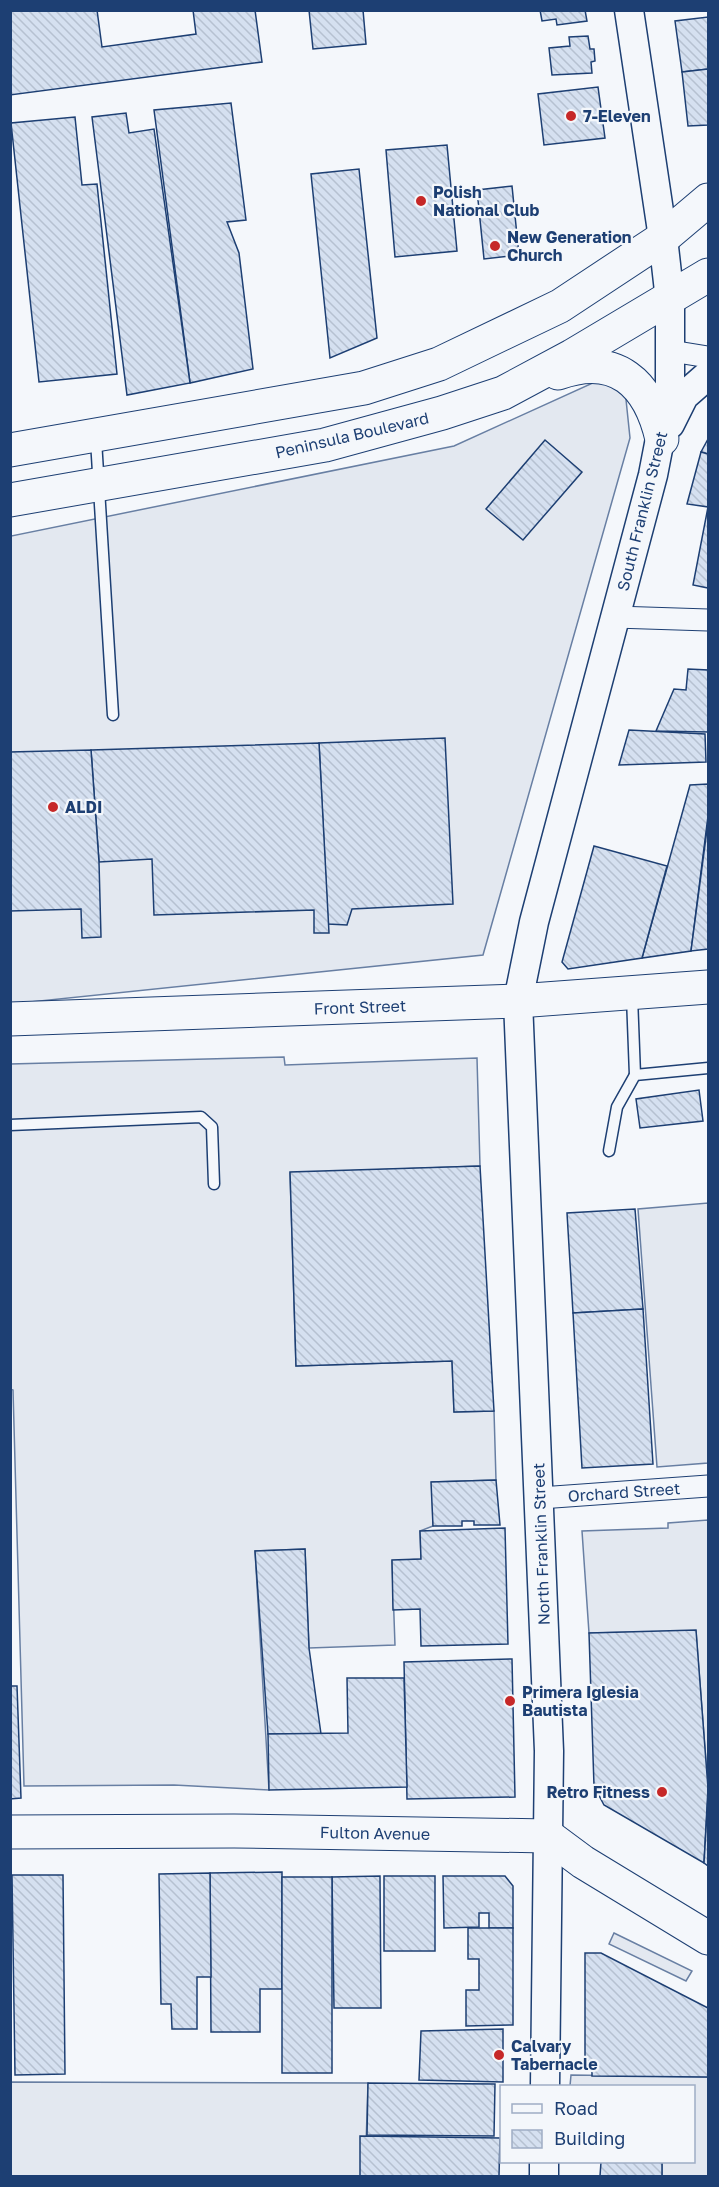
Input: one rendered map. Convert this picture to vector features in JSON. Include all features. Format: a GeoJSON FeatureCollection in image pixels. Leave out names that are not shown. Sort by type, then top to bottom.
{"type":"FeatureCollection","features":[{"type":"Feature","properties":{"kind":"main road","name":"South Franklin Street"},"geometry":{"type":"LineString","coordinates":[[518,1001],[534,922],[662,439],[670,387],[670,300],[629,10]]}},
{"type":"Feature","properties":{"kind":"main road"},"geometry":{"type":"LineString","coordinates":[[10,450],[363,388],[439,364],[560,306],[663,238],[708,201]]}},
{"type":"Feature","properties":{"kind":"main road","name":"Peninsula Boulevard"},"geometry":{"type":"LineString","coordinates":[[10,500],[325,445],[442,413],[503,393],[670,300],[708,276]]}},
{"type":"Feature","properties":{"kind":"main road"},"geometry":{"type":"LineString","coordinates":[[503,393],[579,366],[598,365],[622,374],[638,385],[658,421],[662,439]]}},
{"type":"Feature","properties":{"kind":"main road"},"geometry":{"type":"LineString","coordinates":[[662,439],[684,396],[708,375]]}},
{"type":"Feature","properties":{"kind":"main road","name":"Front Street"},"geometry":{"type":"LineString","coordinates":[[10,1019],[518,1001],[708,987]]}},
{"type":"Feature","properties":{"kind":"main road","name":"North Franklin Street"},"geometry":{"type":"LineString","coordinates":[[518,1001],[549,1751],[545,2085]]}},
{"type":"Feature","properties":{"kind":"main road","name":"Fulton Avenue"},"geometry":{"type":"LineString","coordinates":[[10,1832],[234,1831],[548,1836]]}},
{"type":"Feature","properties":{"kind":"main road"},"geometry":{"type":"LineString","coordinates":[[548,1836],[583,1862],[708,1938]]}},
{"type":"Feature","properties":{"kind":"street"},"geometry":{"type":"LineString","coordinates":[[671,351],[708,357]]}},
{"type":"Feature","properties":{"kind":"street"},"geometry":{"type":"LineString","coordinates":[[615,617],[708,620]]}},
{"type":"Feature","properties":{"kind":"street","name":"Orchard Street"},"geometry":{"type":"LineString","coordinates":[[540,1498],[708,1486]]}},
{"type":"Feature","properties":{"kind":"lane"},"geometry":{"type":"LineString","coordinates":[[96,435],[113,715]]}},
{"type":"Feature","properties":{"kind":"lane"},"geometry":{"type":"LineString","coordinates":[[609,1151],[617,1107],[635,1075],[631,992]]}},
{"type":"Feature","properties":{"kind":"lane"},"geometry":{"type":"LineString","coordinates":[[635,1075],[708,1068]]}},
{"type":"Feature","properties":{"kind":"lane"},"geometry":{"type":"LineString","coordinates":[[10,1125],[201,1116],[212,1127],[214,1184]]}},
{"type":"Feature","properties":{"kind":"shaded area"},"geometry":{"type":"Polygon","coordinates":[[[597,381],[625,390],[630,438],[483,955],[11,1004],[11,536],[454,446],[597,381]]]}},
{"type":"Feature","properties":{"kind":"shaded area"},"geometry":{"type":"Polygon","coordinates":[[[284,1057],[285,1065],[477,1058],[480,1166],[290,1173],[296,1366],[452,1361],[454,1412],[494,1411],[496,1480],[432,1482],[433,1526],[420,1531],[421,1559],[392,1561],[395,1645],[309,1648],[305,1549],[255,1551],[269,1790],[174,1785],[24,1786],[13,1390],[10,1389],[10,1064],[284,1057]]]}},
{"type":"Feature","properties":{"kind":"shaded area"},"geometry":{"type":"Polygon","coordinates":[[[708,1203],[708,1463],[657,1467],[638,1209],[708,1203]]]}},
{"type":"Feature","properties":{"kind":"shaded area"},"geometry":{"type":"Polygon","coordinates":[[[708,1520],[708,1788],[696,1631],[589,1633],[582,1531],[668,1528],[668,1523],[708,1520]]]}},
{"type":"Feature","properties":{"kind":"shaded area"},"geometry":{"type":"Polygon","coordinates":[[[614,1933],[692,1971],[686,1981],[609,1944],[614,1933]]]}},
{"type":"Feature","properties":{"kind":"shaded area"},"geometry":{"type":"Polygon","coordinates":[[[571,2075],[708,2077],[708,2176],[662,2176],[662,2163],[695,2163],[695,2085],[570,2085],[571,2075]]]}},
{"type":"Feature","properties":{"kind":"shaded area"},"geometry":{"type":"Polygon","coordinates":[[[11,2082],[368,2083],[365,2176],[11,2176],[11,2082]]]}},
{"type":"Feature","properties":{"kind":"building"},"geometry":{"type":"Polygon","coordinates":[[[10,10],[97,10],[102,47],[196,34],[193,10],[255,10],[262,62],[10,95],[10,10]]]}},
{"type":"Feature","properties":{"kind":"building"},"geometry":{"type":"Polygon","coordinates":[[[309,10],[363,10],[366,44],[313,49],[309,10]]]}},
{"type":"Feature","properties":{"kind":"building"},"geometry":{"type":"Polygon","coordinates":[[[540,10],[585,10],[587,21],[557,25],[556,19],[542,21],[540,10]]]}},
{"type":"Feature","properties":{"kind":"building"},"geometry":{"type":"Polygon","coordinates":[[[708,17],[708,69],[682,72],[675,21],[708,17]]]}},
{"type":"Feature","properties":{"kind":"building"},"geometry":{"type":"Polygon","coordinates":[[[588,36],[590,49],[594,49],[595,61],[591,62],[592,73],[552,75],[549,48],[570,46],[569,37],[588,36]]]}},
{"type":"Feature","properties":{"kind":"building"},"geometry":{"type":"Polygon","coordinates":[[[708,69],[708,125],[688,126],[682,72],[708,69]]]}},
{"type":"Feature","properties":{"kind":"building","name":"7-Eleven"},"geometry":{"type":"Polygon","coordinates":[[[598,87],[605,138],[544,145],[538,94],[598,87]]]}},
{"type":"Feature","properties":{"kind":"building"},"geometry":{"type":"Polygon","coordinates":[[[231,103],[246,220],[227,222],[239,253],[253,369],[190,383],[154,110],[231,103]]]}},
{"type":"Feature","properties":{"kind":"building"},"geometry":{"type":"Polygon","coordinates":[[[126,113],[129,133],[154,129],[190,383],[127,395],[92,117],[126,113]]]}},
{"type":"Feature","properties":{"kind":"building"},"geometry":{"type":"Polygon","coordinates":[[[75,117],[82,185],[97,184],[117,374],[39,382],[11,123],[75,117]]]}},
{"type":"Feature","properties":{"kind":"building","name":"Polish National Club"},"geometry":{"type":"Polygon","coordinates":[[[447,145],[457,251],[395,257],[386,150],[447,145]]]}},
{"type":"Feature","properties":{"kind":"building"},"geometry":{"type":"Polygon","coordinates":[[[359,169],[377,338],[330,358],[311,174],[359,169]]]}},
{"type":"Feature","properties":{"kind":"building"},"geometry":{"type":"Polygon","coordinates":[[[512,186],[519,255],[484,259],[477,190],[512,186]]]}},
{"type":"Feature","properties":{"kind":"building"},"geometry":{"type":"Polygon","coordinates":[[[708,439],[708,454],[701,452],[708,439]]]}},
{"type":"Feature","properties":{"kind":"building"},"geometry":{"type":"Polygon","coordinates":[[[545,440],[582,472],[523,540],[486,509],[545,440]]]}},
{"type":"Feature","properties":{"kind":"building"},"geometry":{"type":"Polygon","coordinates":[[[701,452],[708,454],[708,507],[687,504],[701,452]]]}},
{"type":"Feature","properties":{"kind":"building"},"geometry":{"type":"Polygon","coordinates":[[[708,507],[708,588],[693,585],[708,507]]]}},
{"type":"Feature","properties":{"kind":"building"},"geometry":{"type":"Polygon","coordinates":[[[688,669],[708,670],[708,732],[656,731],[674,689],[686,690],[688,669]]]}},
{"type":"Feature","properties":{"kind":"building"},"geometry":{"type":"Polygon","coordinates":[[[629,730],[705,734],[706,762],[619,765],[629,730]]]}},
{"type":"Feature","properties":{"kind":"building"},"geometry":{"type":"Polygon","coordinates":[[[445,738],[453,904],[352,909],[347,925],[328,924],[319,743],[445,738]]]}},
{"type":"Feature","properties":{"kind":"building"},"geometry":{"type":"Polygon","coordinates":[[[319,743],[329,933],[314,933],[314,910],[154,915],[152,859],[99,862],[91,750],[319,743]]]}},
{"type":"Feature","properties":{"kind":"building","name":"ALDI"},"geometry":{"type":"Polygon","coordinates":[[[91,750],[99,862],[101,937],[82,938],[81,909],[10,911],[10,752],[91,750]]]}},
{"type":"Feature","properties":{"kind":"building"},"geometry":{"type":"Polygon","coordinates":[[[708,784],[708,816],[691,951],[642,958],[690,785],[708,784]]]}},
{"type":"Feature","properties":{"kind":"building"},"geometry":{"type":"Polygon","coordinates":[[[708,822],[708,949],[691,951],[708,822]]]}},
{"type":"Feature","properties":{"kind":"building"},"geometry":{"type":"Polygon","coordinates":[[[594,846],[667,866],[642,958],[568,969],[562,962],[594,846]]]}},
{"type":"Feature","properties":{"kind":"building"},"geometry":{"type":"Polygon","coordinates":[[[699,1090],[703,1121],[640,1128],[636,1099],[699,1090]]]}},
{"type":"Feature","properties":{"kind":"building"},"geometry":{"type":"Polygon","coordinates":[[[480,1166],[494,1411],[454,1412],[452,1361],[296,1366],[290,1172],[480,1166]]]}},
{"type":"Feature","properties":{"kind":"building"},"geometry":{"type":"Polygon","coordinates":[[[635,1209],[643,1309],[573,1313],[567,1213],[635,1209]]]}},
{"type":"Feature","properties":{"kind":"building"},"geometry":{"type":"Polygon","coordinates":[[[643,1309],[653,1464],[582,1468],[573,1313],[643,1309]]]}},
{"type":"Feature","properties":{"kind":"building"},"geometry":{"type":"Polygon","coordinates":[[[496,1480],[500,1525],[474,1525],[474,1521],[462,1521],[462,1526],[433,1526],[431,1482],[496,1480]]]}},
{"type":"Feature","properties":{"kind":"building"},"geometry":{"type":"Polygon","coordinates":[[[505,1528],[508,1644],[421,1646],[420,1609],[393,1610],[392,1560],[421,1559],[420,1531],[505,1528]]]}},
{"type":"Feature","properties":{"kind":"building"},"geometry":{"type":"Polygon","coordinates":[[[305,1549],[309,1648],[321,1734],[268,1734],[255,1551],[305,1549]]]}},
{"type":"Feature","properties":{"kind":"building"},"geometry":{"type":"Polygon","coordinates":[[[696,1630],[708,1788],[704,1863],[604,1805],[594,1786],[589,1633],[696,1630]]]}},
{"type":"Feature","properties":{"kind":"building"},"geometry":{"type":"Polygon","coordinates":[[[512,1659],[515,1797],[407,1799],[404,1662],[512,1659]]]}},
{"type":"Feature","properties":{"kind":"building"},"geometry":{"type":"Polygon","coordinates":[[[347,1678],[404,1678],[407,1787],[269,1790],[268,1734],[348,1733],[347,1678]]]}},
{"type":"Feature","properties":{"kind":"building"},"geometry":{"type":"Polygon","coordinates":[[[10,1686],[17,1686],[21,1798],[10,1799],[10,1686]]]}},
{"type":"Feature","properties":{"kind":"building"},"geometry":{"type":"Polygon","coordinates":[[[708,1796],[708,1866],[704,1863],[708,1796]]]}},
{"type":"Feature","properties":{"kind":"building"},"geometry":{"type":"Polygon","coordinates":[[[282,1872],[282,1989],[260,1989],[260,2032],[211,2032],[210,1873],[282,1872]]]}},
{"type":"Feature","properties":{"kind":"building"},"geometry":{"type":"Polygon","coordinates":[[[210,1873],[211,1977],[197,1977],[197,2029],[172,2029],[171,2004],[161,2004],[159,1874],[210,1873]]]}},
{"type":"Feature","properties":{"kind":"building"},"geometry":{"type":"Polygon","coordinates":[[[12,1875],[63,1875],[65,2074],[15,2075],[12,1875]]]}},
{"type":"Feature","properties":{"kind":"building"},"geometry":{"type":"Polygon","coordinates":[[[380,1876],[381,2008],[334,2008],[332,1877],[380,1876]]]}},
{"type":"Feature","properties":{"kind":"building"},"geometry":{"type":"Polygon","coordinates":[[[384,1876],[435,1876],[435,1951],[384,1951],[384,1876]]]}},
{"type":"Feature","properties":{"kind":"building"},"geometry":{"type":"Polygon","coordinates":[[[443,1876],[505,1876],[513,1886],[513,1928],[489,1928],[489,1913],[479,1913],[479,1927],[444,1928],[443,1876]]]}},
{"type":"Feature","properties":{"kind":"building"},"geometry":{"type":"Polygon","coordinates":[[[282,1877],[332,1877],[332,2073],[282,2073],[282,1877]]]}},
{"type":"Feature","properties":{"kind":"building"},"geometry":{"type":"Polygon","coordinates":[[[468,1928],[513,1928],[513,2025],[466,2026],[466,1990],[479,1990],[479,1959],[468,1959],[468,1928]]]}},
{"type":"Feature","properties":{"kind":"building"},"geometry":{"type":"Polygon","coordinates":[[[585,1953],[601,1953],[708,2008],[708,2077],[592,2076],[592,2061],[585,2061],[585,1953]]]}},
{"type":"Feature","properties":{"kind":"building"},"geometry":{"type":"Polygon","coordinates":[[[503,2029],[503,2082],[419,2080],[421,2031],[503,2029]]]}},
{"type":"Feature","properties":{"kind":"building"},"geometry":{"type":"Polygon","coordinates":[[[368,2083],[495,2084],[494,2136],[367,2135],[368,2083]]]}},
{"type":"Feature","properties":{"kind":"building"},"geometry":{"type":"Polygon","coordinates":[[[360,2136],[500,2138],[499,2176],[360,2176],[360,2136]]]}},
{"type":"Feature","properties":{"kind":"building"},"geometry":{"type":"Polygon","coordinates":[[[601,2163],[662,2163],[662,2176],[600,2176],[601,2163]]]}},
{"type":"Feature","properties":{"kind":"place","name":"7-Eleven"},"geometry":{"type":"Point","coordinates":[571,116]}},
{"type":"Feature","properties":{"kind":"place","name":"Polish National Club"},"geometry":{"type":"Point","coordinates":[421,201]}},
{"type":"Feature","properties":{"kind":"place","name":"New Generation Church"},"geometry":{"type":"Point","coordinates":[495,246]}},
{"type":"Feature","properties":{"kind":"place","name":"ALDI"},"geometry":{"type":"Point","coordinates":[53,807]}},
{"type":"Feature","properties":{"kind":"place","name":"Primera Iglesia Bautista"},"geometry":{"type":"Point","coordinates":[510,1701]}},
{"type":"Feature","properties":{"kind":"place","name":"Retro Fitness"},"geometry":{"type":"Point","coordinates":[662,1792]}},
{"type":"Feature","properties":{"kind":"place","name":"Calvary Tabernacle"},"geometry":{"type":"Point","coordinates":[499,2055]}}]}
